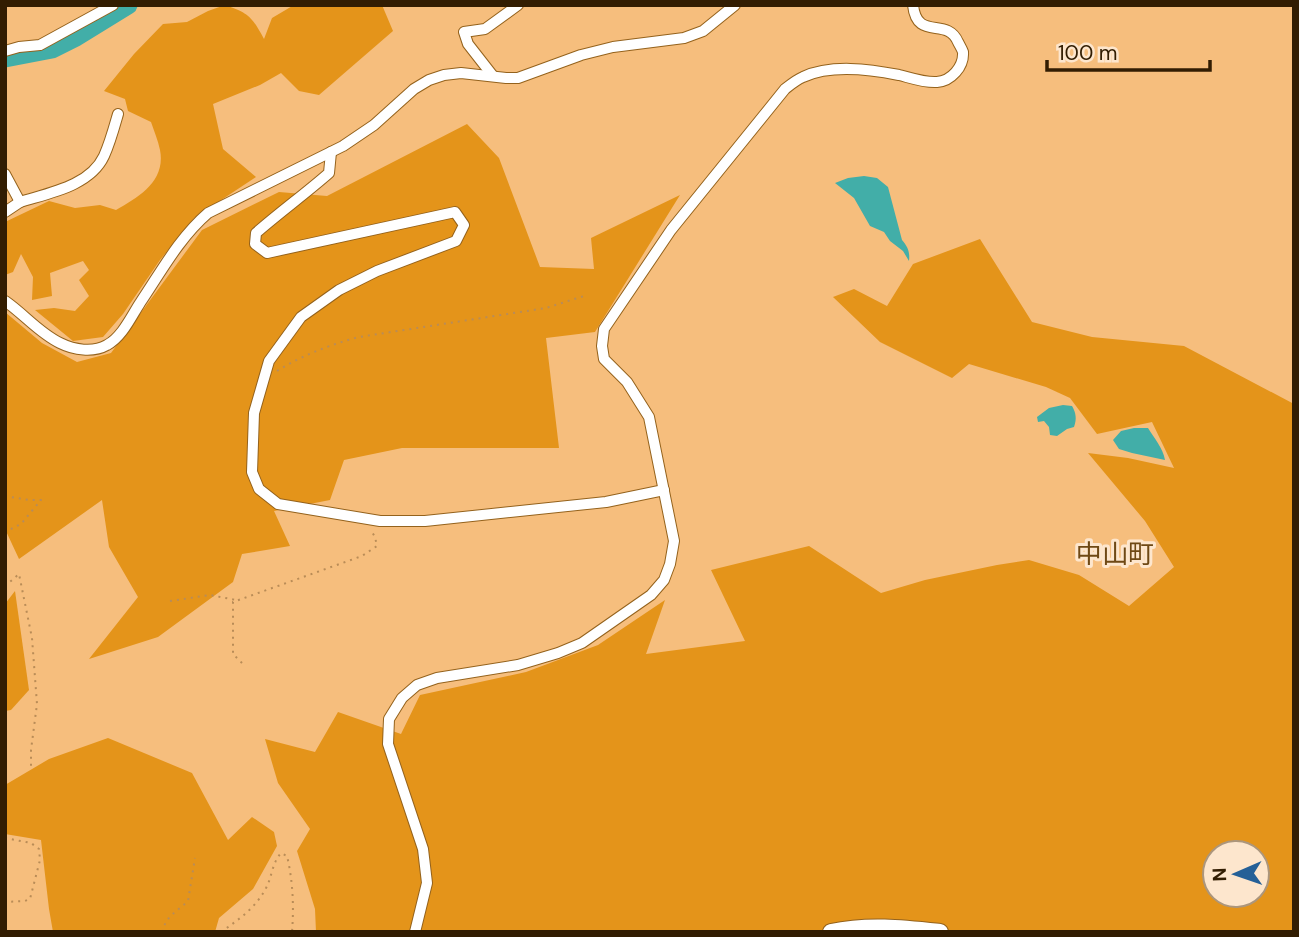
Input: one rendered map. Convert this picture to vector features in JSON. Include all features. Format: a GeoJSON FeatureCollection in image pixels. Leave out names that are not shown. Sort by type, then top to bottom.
{"type":"FeatureCollection","features":[{"type":"Feature","properties":{"kind":"main road"},"geometry":{"type":"LineString","coordinates":[[831,932],[861,926],[878,926],[940,932]]}},
{"type":"Feature","properties":{"kind":"street"},"geometry":{"type":"LineString","coordinates":[[5,51],[40,45],[113,5]]}},
{"type":"Feature","properties":{"kind":"street"},"geometry":{"type":"LineString","coordinates":[[493,76],[468,44],[464,32],[485,29],[518,5]]}},
{"type":"Feature","properties":{"kind":"street"},"geometry":{"type":"LineString","coordinates":[[5,300],[33,325],[60,343],[75,349],[92,350],[107,345],[123,329],[195,224],[208,213],[331,152],[374,125],[414,89],[429,80],[461,73],[518,78],[581,55],[613,47],[684,38],[703,31],[735,5]]}},
{"type":"Feature","properties":{"kind":"street"},"geometry":{"type":"LineString","coordinates":[[415,932],[427,883],[423,849],[388,744],[389,719],[402,698],[417,685],[437,678],[519,665],[582,643],[651,595],[664,580],[674,541],[649,417],[627,382],[604,359],[604,329],[671,230],[785,89],[801,78],[819,71],[851,69],[939,82],[952,77],[960,68],[963,53],[956,36],[945,29],[920,23],[915,16],[913,5]]}},
{"type":"Feature","properties":{"kind":"street"},"geometry":{"type":"LineString","coordinates":[[5,212],[20,202],[76,183],[90,175],[104,158],[118,114]]}},
{"type":"Feature","properties":{"kind":"street"},"geometry":{"type":"LineString","coordinates":[[331,152],[329,173],[256,233],[255,244],[267,253],[455,212],[464,225],[456,241],[377,271],[339,290],[301,317],[270,360],[254,413],[252,472],[259,489],[278,504],[380,521],[425,521],[606,502],[664,490]]}},
{"type":"Feature","properties":{"kind":"street"},"geometry":{"type":"LineString","coordinates":[[5,174],[20,202]]}},
{"type":"Feature","properties":{"kind":"path"},"geometry":{"type":"LineString","coordinates":[[264,379],[299,358],[359,337],[546,308],[584,296]]}},
{"type":"Feature","properties":{"kind":"path"},"geometry":{"type":"LineString","coordinates":[[5,496],[41,500],[21,524],[5,532]]}},
{"type":"Feature","properties":{"kind":"path"},"geometry":{"type":"LineString","coordinates":[[242,663],[233,654],[233,602],[362,556],[377,546],[375,537],[364,519]]}},
{"type":"Feature","properties":{"kind":"path"},"geometry":{"type":"LineString","coordinates":[[5,586],[19,574],[32,638],[37,704],[30,771]]}},
{"type":"Feature","properties":{"kind":"path"},"geometry":{"type":"LineString","coordinates":[[170,601],[210,595],[237,600]]}},
{"type":"Feature","properties":{"kind":"path"},"geometry":{"type":"LineString","coordinates":[[5,838],[31,843],[39,849],[40,860],[30,899],[5,902]]}},
{"type":"Feature","properties":{"kind":"path"},"geometry":{"type":"LineString","coordinates":[[221,932],[246,915],[259,901],[281,853],[287,856],[291,874],[292,932]]}},
{"type":"Feature","properties":{"kind":"path"},"geometry":{"type":"LineString","coordinates":[[163,932],[163,925],[170,916],[188,901],[195,858]]}},
{"type":"Feature","properties":{"kind":"shaded area"},"geometry":{"type":"Polygon","coordinates":[[[225,5],[249,17],[264,39],[272,18],[294,5],[382,5],[393,31],[319,95],[299,91],[281,73],[260,85],[213,104],[223,149],[256,177],[194,218],[103,337],[73,341],[35,310],[54,308],[75,311],[89,296],[79,280],[89,270],[83,261],[50,273],[52,296],[32,300],[33,277],[21,254],[13,272],[5,275],[5,222],[49,201],[75,208],[100,205],[116,210],[149,187],[159,171],[161,161],[151,122],[128,111],[125,99],[104,91],[163,24],[187,22],[225,5]]]}},
{"type":"Feature","properties":{"kind":"shaded area"},"geometry":{"type":"Polygon","coordinates":[[[467,124],[499,158],[540,267],[594,269],[591,238],[680,195],[595,332],[546,338],[559,448],[402,448],[344,460],[330,500],[274,511],[290,546],[242,554],[233,582],[158,637],[89,659],[138,597],[109,547],[102,500],[19,559],[5,529],[5,312],[42,343],[77,362],[111,353],[202,230],[279,192],[327,196],[467,124]]]}},
{"type":"Feature","properties":{"kind":"shaded area"},"geometry":{"type":"Polygon","coordinates":[[[980,239],[1032,322],[1092,337],[1184,346],[1294,404],[1294,932],[316,932],[315,909],[297,851],[310,829],[278,783],[265,739],[315,752],[338,712],[401,734],[420,695],[526,672],[598,645],[665,600],[646,654],[745,641],[711,570],[809,546],[881,593],[925,580],[1029,560],[1079,575],[1129,606],[1174,567],[1145,521],[1088,453],[1174,468],[1152,422],[1097,434],[1070,398],[1046,387],[969,364],[952,378],[880,342],[833,297],[854,289],[887,306],[913,264],[980,239]]]}},
{"type":"Feature","properties":{"kind":"shaded area"},"geometry":{"type":"Polygon","coordinates":[[[15,591],[29,690],[11,710],[5,711],[5,604],[15,591]]]}},
{"type":"Feature","properties":{"kind":"shaded area"},"geometry":{"type":"Polygon","coordinates":[[[108,738],[192,773],[228,840],[252,817],[274,832],[277,846],[253,889],[219,918],[215,932],[53,932],[41,840],[5,834],[5,785],[49,759],[108,738]]]}},
{"type":"Feature","properties":{"kind":"water"},"geometry":{"type":"Polygon","coordinates":[[[864,176],[877,178],[888,187],[909,261],[884,232],[870,226],[854,198],[835,183],[864,176]]]}},
{"type":"Feature","properties":{"kind":"water"},"geometry":{"type":"Polygon","coordinates":[[[1072,406],[1076,419],[1074,427],[1057,436],[1050,435],[1049,427],[1044,421],[1038,422],[1037,417],[1049,408],[1072,406]]]}},
{"type":"Feature","properties":{"kind":"water"},"geometry":{"type":"Polygon","coordinates":[[[1148,428],[1165,460],[1119,449],[1113,440],[1121,431],[1148,428]]]}},
{"type":"Feature","properties":{"kind":"waterway"},"geometry":{"type":"LineString","coordinates":[[5,58],[52,49],[128,5]]}},
{"type":"Feature","properties":{"kind":"district","name":"中山町"},"geometry":{"type":"Point","coordinates":[1115,554]}}]}
